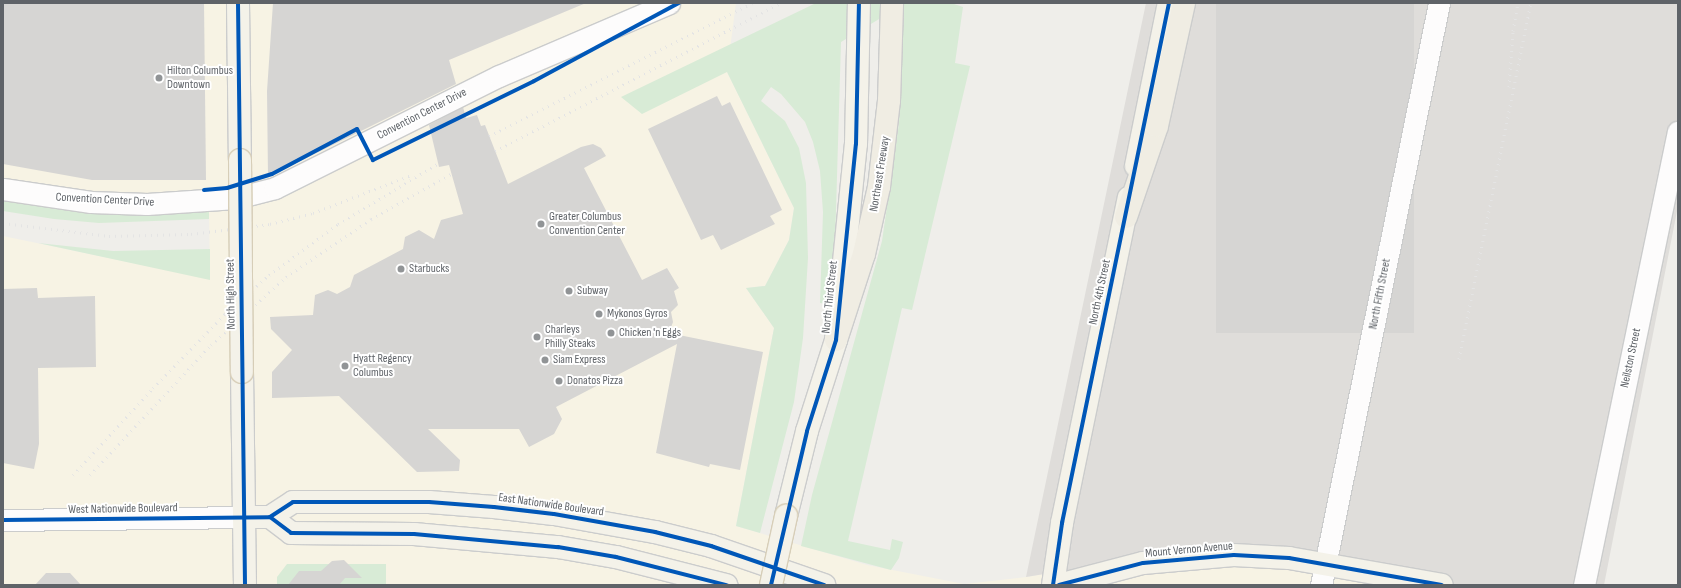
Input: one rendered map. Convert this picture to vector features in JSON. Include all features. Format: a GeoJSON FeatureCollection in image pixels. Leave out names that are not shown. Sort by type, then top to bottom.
{"type":"FeatureCollection","features":[{"type":"Feature","properties":{"kind":"highway"},"geometry":{"type":"LineString","coordinates":[[1126,217],[1158,126],[1184,3]]}},
{"type":"Feature","properties":{"kind":"highway","name":"Northeast Freeway"},"geometry":{"type":"LineString","coordinates":[[836,340],[864,254],[879,187],[890,101],[892,9]]}},
{"type":"Feature","properties":{"kind":"main road","name":"North High Street"},"geometry":{"type":"LineString","coordinates":[[238,3],[245,585]]}},
{"type":"Feature","properties":{"kind":"main road","name":"North Third Street"},"geometry":{"type":"LineString","coordinates":[[771,585],[807,431],[836,340],[856,144],[859,3]]}},
{"type":"Feature","properties":{"kind":"main road","name":"North 4th Street"},"geometry":{"type":"LineString","coordinates":[[1053,585],[1063,516],[1169,3]]}},
{"type":"Feature","properties":{"kind":"main road","name":"East Nationwide Boulevard"},"geometry":{"type":"LineString","coordinates":[[270,517],[293,502],[364,501],[436,502],[554,514],[688,540],[824,585]]}},
{"type":"Feature","properties":{"kind":"main road"},"geometry":{"type":"LineString","coordinates":[[244,517],[270,517],[291,533],[414,534],[490,539],[558,547],[616,557],[726,585]]}},
{"type":"Feature","properties":{"kind":"main road","name":"Mount Vernon Avenue"},"geometry":{"type":"LineString","coordinates":[[1059,585],[1143,563],[1188,558],[1279,557],[1326,563],[1442,585]]}},
{"type":"Feature","properties":{"kind":"street","name":"Convention Center Drive"},"geometry":{"type":"LineString","coordinates":[[3,190],[91,202],[147,204],[236,198],[274,188],[499,76],[669,3]]}},
{"type":"Feature","properties":{"kind":"street","name":"North Fifth Street"},"geometry":{"type":"LineString","coordinates":[[1321,585],[1439,3]]}},
{"type":"Feature","properties":{"kind":"street","name":"Neilston Street"},"geometry":{"type":"LineString","coordinates":[[1584,585],[1678,132]]}},
{"type":"Feature","properties":{"kind":"street","name":"West Nationwide Boulevard"},"geometry":{"type":"LineString","coordinates":[[3,520],[244,517]]}},
{"type":"Feature","properties":{"kind":"shaded area"},"geometry":{"type":"Polygon","coordinates":[[[3,3],[736,3],[727,72],[794,208],[789,240],[765,286],[746,288],[774,328],[736,526],[867,565],[964,584],[1026,577],[1172,553],[1445,585],[3,585],[3,236],[210,279],[209,211],[130,214],[3,200],[3,3]]]}},
{"type":"Feature","properties":{"kind":"shaded area"},"geometry":{"type":"Polygon","coordinates":[[[1146,3],[1678,3],[1678,206],[1604,585],[1445,585],[1172,553],[1026,577],[1146,3]]]}},
{"type":"Feature","properties":{"kind":"green space"},"geometry":{"type":"Polygon","coordinates":[[[816,3],[951,3],[963,7],[955,63],[970,66],[912,310],[902,308],[848,541],[890,550],[892,539],[903,542],[899,558],[891,570],[801,546],[812,495],[882,241],[899,123],[904,4],[841,42],[835,244],[827,304],[820,303],[823,212],[820,171],[813,142],[805,122],[781,94],[771,87],[761,101],[785,121],[799,148],[806,183],[808,258],[803,338],[794,402],[760,533],[736,526],[774,328],[746,288],[765,286],[789,240],[794,208],[727,72],[642,114],[621,97],[816,3]]]}},
{"type":"Feature","properties":{"kind":"green space"},"geometry":{"type":"Polygon","coordinates":[[[3,200],[130,214],[209,211],[209,219],[99,223],[54,219],[3,211],[3,200]]]}},
{"type":"Feature","properties":{"kind":"green space"},"geometry":{"type":"Polygon","coordinates":[[[38,243],[113,251],[210,249],[210,280],[38,243]]]}},
{"type":"Feature","properties":{"kind":"green space"},"geometry":{"type":"Polygon","coordinates":[[[287,564],[386,564],[386,585],[277,585],[277,577],[287,564]]]}},
{"type":"Feature","properties":{"kind":"building"},"geometry":{"type":"Polygon","coordinates":[[[3,3],[204,3],[206,180],[92,180],[3,164],[3,3]]]}},
{"type":"Feature","properties":{"kind":"building"},"geometry":{"type":"Polygon","coordinates":[[[273,3],[586,3],[449,60],[456,84],[268,177],[267,91],[273,3]]]}},
{"type":"Feature","properties":{"kind":"building"},"geometry":{"type":"Polygon","coordinates":[[[1216,3],[1414,3],[1414,333],[1216,333],[1216,3]]]}},
{"type":"Feature","properties":{"kind":"building"},"geometry":{"type":"Polygon","coordinates":[[[717,96],[722,106],[730,102],[782,210],[770,216],[775,224],[721,250],[713,235],[701,240],[648,129],[717,96]]]}},
{"type":"Feature","properties":{"kind":"building","name":"Greater Columbus Convention Center"},"geometry":{"type":"Polygon","coordinates":[[[463,107],[466,118],[477,115],[481,126],[485,125],[508,184],[581,147],[593,144],[601,148],[606,156],[584,168],[642,280],[667,268],[679,288],[674,291],[678,305],[671,312],[673,322],[669,333],[763,352],[740,470],[710,464],[709,467],[656,453],[677,344],[556,407],[562,419],[554,434],[529,447],[519,429],[428,429],[460,460],[459,471],[417,472],[339,396],[272,398],[272,372],[292,350],[271,329],[270,317],[313,315],[315,295],[328,290],[337,294],[350,287],[354,275],[403,249],[405,237],[419,230],[434,239],[441,220],[463,214],[449,165],[439,167],[429,125],[463,107]]]}},
{"type":"Feature","properties":{"kind":"building"},"geometry":{"type":"Polygon","coordinates":[[[37,288],[38,298],[95,296],[96,367],[38,368],[39,444],[34,469],[3,463],[3,289],[37,288]]]}},
{"type":"Feature","properties":{"kind":"building"},"geometry":{"type":"Polygon","coordinates":[[[344,560],[362,578],[345,578],[339,585],[288,585],[299,571],[321,571],[332,561],[344,560]]]}},
{"type":"Feature","properties":{"kind":"building"},"geometry":{"type":"Polygon","coordinates":[[[46,573],[70,573],[81,585],[35,585],[46,573]]]}},
{"type":"Feature","properties":{"kind":"railway"},"geometry":{"type":"LineString","coordinates":[[489,136],[752,3]]}},
{"type":"Feature","properties":{"kind":"railway"},"geometry":{"type":"LineString","coordinates":[[495,151],[781,3]]}},
{"type":"Feature","properties":{"kind":"railway"},"geometry":{"type":"LineString","coordinates":[[1509,87],[1513,31],[1518,3]]}},
{"type":"Feature","properties":{"kind":"railway"},"geometry":{"type":"LineString","coordinates":[[1459,359],[1531,3]]}},
{"type":"Feature","properties":{"kind":"railway"},"geometry":{"type":"LineString","coordinates":[[73,475],[153,388],[225,314],[269,275],[338,224],[437,164]]}},
{"type":"Feature","properties":{"kind":"railway"},"geometry":{"type":"LineString","coordinates":[[90,475],[211,345],[286,277],[371,219],[451,174]]}},
{"type":"Feature","properties":{"kind":"railway"},"geometry":{"type":"LineString","coordinates":[[3,223],[109,236],[191,234],[270,224],[313,213],[411,175]]}},
{"type":"Feature","properties":{"kind":"cycle path"},"geometry":{"type":"LineString","coordinates":[[238,3],[245,585]]}},
{"type":"Feature","properties":{"kind":"cycle path"},"geometry":{"type":"LineString","coordinates":[[204,190],[227,188],[272,174],[357,129],[373,160],[534,81],[679,3]]}},
{"type":"Feature","properties":{"kind":"cycle path"},"geometry":{"type":"LineString","coordinates":[[771,585],[807,431],[836,340],[856,144],[859,3]]}},
{"type":"Feature","properties":{"kind":"cycle path"},"geometry":{"type":"LineString","coordinates":[[1053,585],[1062,523],[1169,3]]}},
{"type":"Feature","properties":{"kind":"cycle path"},"geometry":{"type":"LineString","coordinates":[[3,520],[270,517],[293,502],[429,502],[494,507],[554,514],[655,532],[711,546],[824,585]]}},
{"type":"Feature","properties":{"kind":"cycle path"},"geometry":{"type":"LineString","coordinates":[[270,517],[291,533],[414,534],[558,547],[616,557],[726,585]]}},
{"type":"Feature","properties":{"kind":"cycle path"},"geometry":{"type":"LineString","coordinates":[[1059,585],[1143,563],[1234,555],[1289,558],[1442,585]]}},
{"type":"Feature","properties":{"kind":"place","name":"Hilton Columbus Downtown"},"geometry":{"type":"Point","coordinates":[159,78]}},
{"type":"Feature","properties":{"kind":"place","name":"Greater Columbus Convention Center"},"geometry":{"type":"Point","coordinates":[541,224]}},
{"type":"Feature","properties":{"kind":"place","name":"Starbucks"},"geometry":{"type":"Point","coordinates":[401,269]}},
{"type":"Feature","properties":{"kind":"place","name":"Subway"},"geometry":{"type":"Point","coordinates":[569,291]}},
{"type":"Feature","properties":{"kind":"place","name":"Mykonos Gyros"},"geometry":{"type":"Point","coordinates":[599,314]}},
{"type":"Feature","properties":{"kind":"place","name":"Chicken 'n Eggs"},"geometry":{"type":"Point","coordinates":[611,333]}},
{"type":"Feature","properties":{"kind":"place","name":"Charleys Philly Steaks"},"geometry":{"type":"Point","coordinates":[537,337]}},
{"type":"Feature","properties":{"kind":"place","name":"Siam Express"},"geometry":{"type":"Point","coordinates":[545,360]}},
{"type":"Feature","properties":{"kind":"place","name":"Hyatt Regency Columbus"},"geometry":{"type":"Point","coordinates":[345,366]}},
{"type":"Feature","properties":{"kind":"place","name":"Donatos Pizza"},"geometry":{"type":"Point","coordinates":[559,381]}}]}
